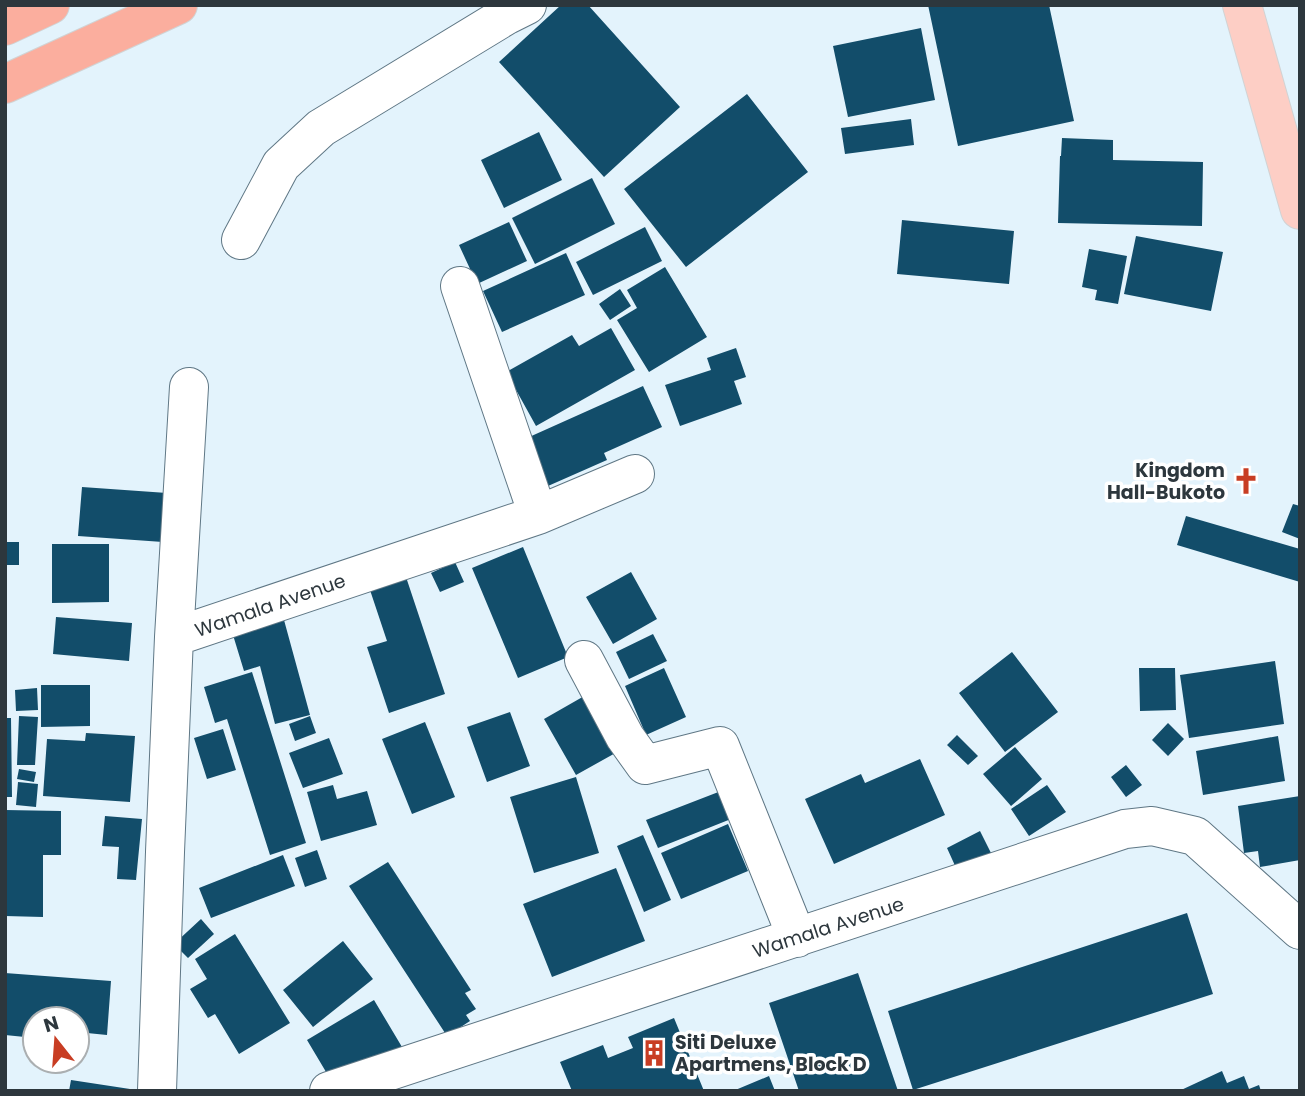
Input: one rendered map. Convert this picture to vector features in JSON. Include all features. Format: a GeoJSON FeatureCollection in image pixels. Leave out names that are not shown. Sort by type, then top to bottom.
{"type":"FeatureCollection","features":[{"type":"Feature","properties":{"kind":"highway"},"geometry":{"type":"LineString","coordinates":[[5,26],[50,5]]}},
{"type":"Feature","properties":{"kind":"highway"},"geometry":{"type":"LineString","coordinates":[[5,84],[178,5]]}},
{"type":"Feature","properties":{"kind":"main road"},"geometry":{"type":"LineString","coordinates":[[1242,5],[1300,210]]}},
{"type":"Feature","properties":{"kind":"street"},"geometry":{"type":"LineString","coordinates":[[241,240],[281,165],[321,128],[527,5]]}},
{"type":"Feature","properties":{"kind":"street"},"geometry":{"type":"LineString","coordinates":[[460,286],[538,515]]}},
{"type":"Feature","properties":{"kind":"street"},"geometry":{"type":"LineString","coordinates":[[174,637],[189,387]]}},
{"type":"Feature","properties":{"kind":"street","name":"Wamala Avenue"},"geometry":{"type":"LineString","coordinates":[[157,1091],[174,637],[538,515],[635,474]]}},
{"type":"Feature","properties":{"kind":"street"},"geometry":{"type":"LineString","coordinates":[[584,660],[625,737],[645,765],[720,746],[797,938]]}},
{"type":"Feature","properties":{"kind":"street","name":"Wamala Avenue"},"geometry":{"type":"LineString","coordinates":[[329,1091],[1125,830],[1152,826],[1195,836],[1300,930]]}},
{"type":"Feature","properties":{"kind":"building"},"geometry":{"type":"Polygon","coordinates":[[[561,5],[588,5],[680,107],[604,177],[499,62],[561,5]]]}},
{"type":"Feature","properties":{"kind":"building"},"geometry":{"type":"Polygon","coordinates":[[[928,5],[1049,5],[1074,121],[958,146],[928,5]]]}},
{"type":"Feature","properties":{"kind":"building"},"geometry":{"type":"Polygon","coordinates":[[[921,28],[935,100],[848,117],[833,46],[921,28]]]}},
{"type":"Feature","properties":{"kind":"building"},"geometry":{"type":"Polygon","coordinates":[[[747,94],[808,172],[686,267],[624,189],[747,94]]]}},
{"type":"Feature","properties":{"kind":"building"},"geometry":{"type":"Polygon","coordinates":[[[911,119],[914,145],[845,154],[841,128],[911,119]]]}},
{"type":"Feature","properties":{"kind":"building"},"geometry":{"type":"Polygon","coordinates":[[[539,132],[562,180],[504,208],[481,160],[539,132]]]}},
{"type":"Feature","properties":{"kind":"building"},"geometry":{"type":"Polygon","coordinates":[[[1062,138],[1113,140],[1113,160],[1203,162],[1202,226],[1058,223],[1062,138]]]}},
{"type":"Feature","properties":{"kind":"building"},"geometry":{"type":"Polygon","coordinates":[[[592,178],[615,224],[535,264],[512,218],[592,178]]]}},
{"type":"Feature","properties":{"kind":"building"},"geometry":{"type":"Polygon","coordinates":[[[902,220],[1014,231],[1009,284],[897,274],[902,220]]]}},
{"type":"Feature","properties":{"kind":"building"},"geometry":{"type":"Polygon","coordinates":[[[509,222],[527,261],[477,284],[459,245],[509,222]]]}},
{"type":"Feature","properties":{"kind":"building"},"geometry":{"type":"Polygon","coordinates":[[[645,227],[662,261],[593,295],[576,262],[645,227]]]}},
{"type":"Feature","properties":{"kind":"building"},"geometry":{"type":"Polygon","coordinates":[[[1136,236],[1223,252],[1211,311],[1124,294],[1136,236]]]}},
{"type":"Feature","properties":{"kind":"building"},"geometry":{"type":"Polygon","coordinates":[[[1089,249],[1127,256],[1118,304],[1095,300],[1097,290],[1082,287],[1089,249]]]}},
{"type":"Feature","properties":{"kind":"building"},"geometry":{"type":"Polygon","coordinates":[[[566,253],[585,295],[502,332],[483,291],[566,253]]]}},
{"type":"Feature","properties":{"kind":"building"},"geometry":{"type":"Polygon","coordinates":[[[665,267],[707,337],[649,372],[617,320],[637,308],[627,290],[665,267]]]}},
{"type":"Feature","properties":{"kind":"building"},"geometry":{"type":"Polygon","coordinates":[[[620,289],[631,306],[610,320],[599,304],[620,289]]]}},
{"type":"Feature","properties":{"kind":"building"},"geometry":{"type":"Polygon","coordinates":[[[611,328],[635,370],[536,426],[506,372],[572,335],[579,346],[611,328]]]}},
{"type":"Feature","properties":{"kind":"building"},"geometry":{"type":"Polygon","coordinates":[[[736,348],[746,377],[734,381],[742,404],[680,426],[665,385],[711,370],[707,358],[736,348]]]}},
{"type":"Feature","properties":{"kind":"building"},"geometry":{"type":"Polygon","coordinates":[[[643,386],[662,427],[604,453],[607,460],[548,486],[527,438],[643,386]]]}},
{"type":"Feature","properties":{"kind":"building"},"geometry":{"type":"Polygon","coordinates":[[[82,487],[167,493],[163,542],[78,536],[82,487]]]}},
{"type":"Feature","properties":{"kind":"building"},"geometry":{"type":"Polygon","coordinates":[[[1293,504],[1300,506],[1300,539],[1282,532],[1293,504]]]}},
{"type":"Feature","properties":{"kind":"building"},"geometry":{"type":"Polygon","coordinates":[[[1186,516],[1300,549],[1300,582],[1177,545],[1186,516]]]}},
{"type":"Feature","properties":{"kind":"building"},"geometry":{"type":"Polygon","coordinates":[[[5,542],[19,542],[19,565],[5,565],[5,542]]]}},
{"type":"Feature","properties":{"kind":"building"},"geometry":{"type":"Polygon","coordinates":[[[52,544],[109,544],[109,602],[52,603],[52,544]]]}},
{"type":"Feature","properties":{"kind":"building"},"geometry":{"type":"Polygon","coordinates":[[[523,547],[568,657],[518,678],[472,568],[523,547]]]}},
{"type":"Feature","properties":{"kind":"building"},"geometry":{"type":"Polygon","coordinates":[[[455,562],[464,582],[440,592],[431,573],[455,562]]]}},
{"type":"Feature","properties":{"kind":"building"},"geometry":{"type":"Polygon","coordinates":[[[631,572],[657,619],[613,644],[586,597],[631,572]]]}},
{"type":"Feature","properties":{"kind":"building"},"geometry":{"type":"Polygon","coordinates":[[[406,577],[445,694],[389,713],[367,647],[387,641],[370,590],[406,577]]]}},
{"type":"Feature","properties":{"kind":"building"},"geometry":{"type":"Polygon","coordinates":[[[56,617],[132,623],[129,661],[53,654],[56,617]]]}},
{"type":"Feature","properties":{"kind":"building"},"geometry":{"type":"Polygon","coordinates":[[[284,620],[310,715],[275,724],[260,666],[244,671],[233,635],[284,620]]]}},
{"type":"Feature","properties":{"kind":"building"},"geometry":{"type":"Polygon","coordinates":[[[653,634],[667,661],[629,679],[616,652],[653,634]]]}},
{"type":"Feature","properties":{"kind":"building"},"geometry":{"type":"Polygon","coordinates":[[[1012,652],[1058,712],[1005,752],[959,693],[1012,652]]]}},
{"type":"Feature","properties":{"kind":"building"},"geometry":{"type":"Polygon","coordinates":[[[1275,661],[1284,724],[1189,738],[1180,675],[1275,661]]]}},
{"type":"Feature","properties":{"kind":"building"},"geometry":{"type":"Polygon","coordinates":[[[664,668],[686,717],[646,735],[625,686],[664,668]]]}},
{"type":"Feature","properties":{"kind":"building"},"geometry":{"type":"Polygon","coordinates":[[[1139,668],[1175,668],[1176,710],[1140,711],[1139,668]]]}},
{"type":"Feature","properties":{"kind":"building"},"geometry":{"type":"Polygon","coordinates":[[[252,672],[306,843],[270,855],[227,719],[215,723],[204,687],[252,672]]]}},
{"type":"Feature","properties":{"kind":"building"},"geometry":{"type":"Polygon","coordinates":[[[41,685],[90,685],[90,726],[41,727],[41,685]]]}},
{"type":"Feature","properties":{"kind":"building"},"geometry":{"type":"Polygon","coordinates":[[[37,688],[38,710],[16,711],[15,690],[37,688]]]}},
{"type":"Feature","properties":{"kind":"building"},"geometry":{"type":"Polygon","coordinates":[[[586,695],[619,751],[576,775],[544,719],[586,695]]]}},
{"type":"Feature","properties":{"kind":"building"},"geometry":{"type":"Polygon","coordinates":[[[510,712],[530,766],[487,782],[467,727],[510,712]]]}},
{"type":"Feature","properties":{"kind":"building"},"geometry":{"type":"Polygon","coordinates":[[[19,716],[38,717],[35,765],[17,765],[19,716]]]}},
{"type":"Feature","properties":{"kind":"building"},"geometry":{"type":"Polygon","coordinates":[[[310,716],[316,733],[295,741],[289,724],[310,716]]]}},
{"type":"Feature","properties":{"kind":"building"},"geometry":{"type":"Polygon","coordinates":[[[5,718],[11,718],[12,797],[5,797],[5,718]]]}},
{"type":"Feature","properties":{"kind":"building"},"geometry":{"type":"Polygon","coordinates":[[[425,722],[455,797],[412,814],[382,739],[425,722]]]}},
{"type":"Feature","properties":{"kind":"building"},"geometry":{"type":"Polygon","coordinates":[[[1168,723],[1184,739],[1168,756],[1152,740],[1168,723]]]}},
{"type":"Feature","properties":{"kind":"building"},"geometry":{"type":"Polygon","coordinates":[[[223,729],[236,770],[207,779],[194,738],[223,729]]]}},
{"type":"Feature","properties":{"kind":"building"},"geometry":{"type":"Polygon","coordinates":[[[86,733],[135,736],[130,802],[43,796],[47,739],[85,741],[86,733]]]}},
{"type":"Feature","properties":{"kind":"building"},"geometry":{"type":"Polygon","coordinates":[[[957,735],[978,756],[968,765],[947,745],[957,735]]]}},
{"type":"Feature","properties":{"kind":"building"},"geometry":{"type":"Polygon","coordinates":[[[1278,736],[1285,781],[1203,795],[1196,751],[1278,736]]]}},
{"type":"Feature","properties":{"kind":"building"},"geometry":{"type":"Polygon","coordinates":[[[329,738],[343,774],[303,788],[289,753],[329,738]]]}},
{"type":"Feature","properties":{"kind":"building"},"geometry":{"type":"Polygon","coordinates":[[[1015,747],[1042,779],[1011,806],[983,774],[1015,747]]]}},
{"type":"Feature","properties":{"kind":"building"},"geometry":{"type":"Polygon","coordinates":[[[920,759],[945,815],[834,864],[805,799],[861,774],[865,783],[920,759]]]}},
{"type":"Feature","properties":{"kind":"building"},"geometry":{"type":"Polygon","coordinates":[[[1126,765],[1142,785],[1126,797],[1111,777],[1126,765]]]}},
{"type":"Feature","properties":{"kind":"building"},"geometry":{"type":"Polygon","coordinates":[[[19,769],[36,772],[34,782],[17,779],[19,769]]]}},
{"type":"Feature","properties":{"kind":"building"},"geometry":{"type":"Polygon","coordinates":[[[576,777],[599,853],[534,873],[510,797],[576,777]]]}},
{"type":"Feature","properties":{"kind":"building"},"geometry":{"type":"Polygon","coordinates":[[[18,782],[38,784],[36,807],[16,805],[18,782]]]}},
{"type":"Feature","properties":{"kind":"building"},"geometry":{"type":"Polygon","coordinates":[[[333,785],[337,799],[367,791],[377,825],[321,841],[307,792],[333,785]]]}},
{"type":"Feature","properties":{"kind":"building"},"geometry":{"type":"Polygon","coordinates":[[[1047,785],[1066,812],[1029,836],[1011,809],[1047,785]]]}},
{"type":"Feature","properties":{"kind":"building"},"geometry":{"type":"Polygon","coordinates":[[[721,791],[731,819],[658,848],[646,820],[721,791]]]}},
{"type":"Feature","properties":{"kind":"building"},"geometry":{"type":"Polygon","coordinates":[[[1300,796],[1300,860],[1260,867],[1258,851],[1244,853],[1238,806],[1300,796]]]}},
{"type":"Feature","properties":{"kind":"building"},"geometry":{"type":"Polygon","coordinates":[[[5,810],[61,811],[61,855],[43,855],[43,917],[5,916],[5,810]]]}},
{"type":"Feature","properties":{"kind":"building"},"geometry":{"type":"Polygon","coordinates":[[[105,816],[142,819],[136,880],[117,879],[119,847],[102,846],[105,816]]]}},
{"type":"Feature","properties":{"kind":"building"},"geometry":{"type":"Polygon","coordinates":[[[728,824],[748,871],[681,899],[661,853],[728,824]]]}},
{"type":"Feature","properties":{"kind":"building"},"geometry":{"type":"Polygon","coordinates":[[[980,831],[991,853],[957,870],[947,848],[980,831]]]}},
{"type":"Feature","properties":{"kind":"building"},"geometry":{"type":"Polygon","coordinates":[[[643,835],[671,900],[644,912],[617,846],[643,835]]]}},
{"type":"Feature","properties":{"kind":"building"},"geometry":{"type":"Polygon","coordinates":[[[317,850],[327,879],[305,887],[295,858],[317,850]]]}},
{"type":"Feature","properties":{"kind":"building"},"geometry":{"type":"Polygon","coordinates":[[[283,855],[295,886],[211,918],[199,888],[283,855]]]}},
{"type":"Feature","properties":{"kind":"building"},"geometry":{"type":"Polygon","coordinates":[[[388,862],[471,990],[465,993],[476,1009],[466,1015],[470,1021],[447,1036],[349,886],[388,862]]]}},
{"type":"Feature","properties":{"kind":"building"},"geometry":{"type":"Polygon","coordinates":[[[616,868],[645,941],[552,977],[523,904],[616,868]]]}},
{"type":"Feature","properties":{"kind":"building"},"geometry":{"type":"Polygon","coordinates":[[[1187,913],[1213,994],[913,1090],[888,1011],[1187,913]]]}},
{"type":"Feature","properties":{"kind":"building"},"geometry":{"type":"Polygon","coordinates":[[[201,919],[214,934],[188,958],[174,944],[201,919]]]}},
{"type":"Feature","properties":{"kind":"building"},"geometry":{"type":"Polygon","coordinates":[[[235,934],[290,1023],[239,1054],[215,1014],[208,1018],[190,989],[207,979],[195,959],[235,934]]]}},
{"type":"Feature","properties":{"kind":"building"},"geometry":{"type":"Polygon","coordinates":[[[343,941],[373,979],[313,1027],[283,990],[343,941]]]}},
{"type":"Feature","properties":{"kind":"building"},"geometry":{"type":"Polygon","coordinates":[[[5,973],[111,981],[107,1035],[91,1033],[91,1005],[21,1005],[21,1037],[5,1035],[5,973]]]}},
{"type":"Feature","properties":{"kind":"building"},"geometry":{"type":"Polygon","coordinates":[[[858,973],[898,1091],[799,1091],[769,1003],[858,973]]]}},
{"type":"Feature","properties":{"kind":"building"},"geometry":{"type":"Polygon","coordinates":[[[374,1000],[402,1047],[335,1087],[307,1040],[374,1000]]]}},
{"type":"Feature","properties":{"kind":"building","name":"Siti Deluxe Apartmens, Block D"},"geometry":{"type":"Polygon","coordinates":[[[674,1018],[704,1091],[572,1091],[560,1062],[603,1045],[608,1058],[633,1048],[628,1037],[674,1018]]]}},
{"type":"Feature","properties":{"kind":"building"},"geometry":{"type":"Polygon","coordinates":[[[1222,1071],[1227,1083],[1244,1076],[1249,1089],[1259,1085],[1261,1091],[1179,1091],[1222,1071]]]}},
{"type":"Feature","properties":{"kind":"building","name":"Siti Deluxe Apartmens, Block D"},"geometry":{"type":"Polygon","coordinates":[[[769,1076],[775,1091],[733,1091],[769,1076]]]}},
{"type":"Feature","properties":{"kind":"building"},"geometry":{"type":"Polygon","coordinates":[[[71,1080],[130,1089],[130,1091],[69,1091],[71,1080]]]}},
{"type":"Feature","properties":{"kind":"place","name":"Kingdom Hall-Bukoto"},"geometry":{"type":"Point","coordinates":[1246,481]}},
{"type":"Feature","properties":{"kind":"place","name":"Siti Deluxe Apartmens, Block D"},"geometry":{"type":"Point","coordinates":[654,1053]}}]}
